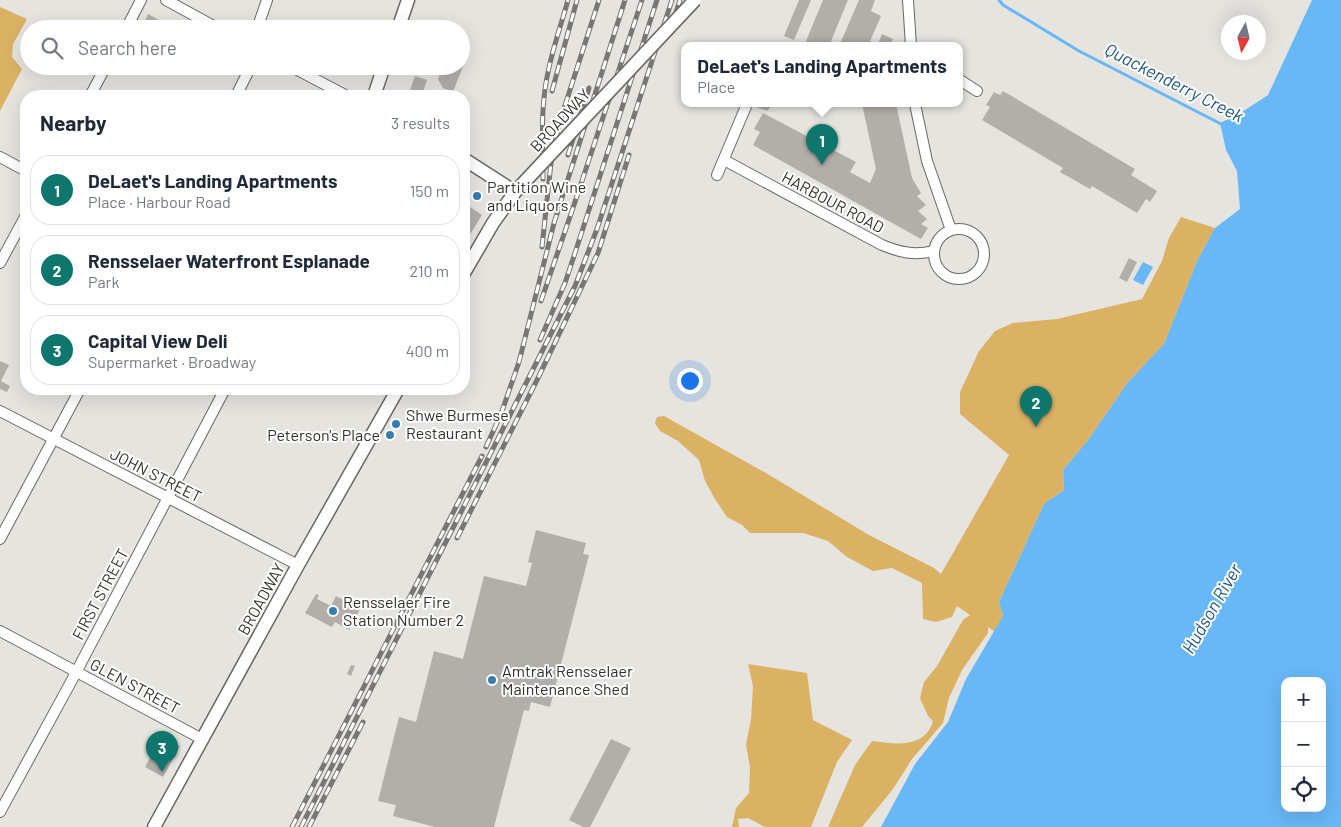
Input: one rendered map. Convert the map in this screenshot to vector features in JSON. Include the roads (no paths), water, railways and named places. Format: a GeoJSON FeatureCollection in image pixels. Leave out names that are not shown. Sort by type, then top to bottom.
{"type":"FeatureCollection","features":[{"type":"Feature","properties":{"kind":"street"},"geometry":{"type":"LineString","coordinates":[[131,20],[141,0]]}},
{"type":"Feature","properties":{"kind":"street"},"geometry":{"type":"LineString","coordinates":[[166,0],[203,20]]}},
{"type":"Feature","properties":{"kind":"street"},"geometry":{"type":"LineString","coordinates":[[260,20],[267,0]]}},
{"type":"Feature","properties":{"kind":"street"},"geometry":{"type":"LineString","coordinates":[[401,20],[408,0]]}},
{"type":"Feature","properties":{"kind":"street","name":"BROADWAY"},"geometry":{"type":"LineString","coordinates":[[470,263],[493,223],[515,192],[694,0]]}},
{"type":"Feature","properties":{"kind":"street"},"geometry":{"type":"LineString","coordinates":[[908,0],[911,42]]}},
{"type":"Feature","properties":{"kind":"street"},"geometry":{"type":"LineString","coordinates":[[93,90],[101,75]]}},
{"type":"Feature","properties":{"kind":"street"},"geometry":{"type":"LineString","coordinates":[[239,90],[247,75]]}},
{"type":"Feature","properties":{"kind":"street"},"geometry":{"type":"LineString","coordinates":[[307,75],[336,90]]}},
{"type":"Feature","properties":{"kind":"street"},"geometry":{"type":"LineString","coordinates":[[376,90],[381,75]]}},
{"type":"Feature","properties":{"kind":"street"},"geometry":{"type":"LineString","coordinates":[[963,82],[978,91]]}},
{"type":"Feature","properties":{"kind":"street"},"geometry":{"type":"LineString","coordinates":[[718,175],[746,107]]}},
{"type":"Feature","properties":{"kind":"street"},"geometry":{"type":"LineString","coordinates":[[916,107],[927,161],[951,230]]}},
{"type":"Feature","properties":{"kind":"street"},"geometry":{"type":"LineString","coordinates":[[0,157],[20,168]]}},
{"type":"Feature","properties":{"kind":"street","name":"HARBOUR ROAD"},"geometry":{"type":"LineString","coordinates":[[724,160],[882,245],[913,254],[933,251]]}},
{"type":"Feature","properties":{"kind":"street"},"geometry":{"type":"LineString","coordinates":[[470,162],[515,192]]}},
{"type":"Feature","properties":{"kind":"street"},"geometry":{"type":"LineString","coordinates":[[0,263],[20,225]]}},
{"type":"Feature","properties":{"kind":"street"},"geometry":{"type":"LineString","coordinates":[[961,228],[971,231],[980,239],[984,251],[982,264],[979,269],[965,278],[954,278],[944,274],[936,266],[933,251],[938,238],[951,230],[961,228]]}},
{"type":"Feature","properties":{"kind":"street"},"geometry":{"type":"LineString","coordinates":[[0,539],[77,395]]}},
{"type":"Feature","properties":{"kind":"street","name":"FIRST STREET"},"geometry":{"type":"LineString","coordinates":[[0,812],[222,395]]}},
{"type":"Feature","properties":{"kind":"street","name":"BROADWAY"},"geometry":{"type":"LineString","coordinates":[[154,827],[395,395]]}},
{"type":"Feature","properties":{"kind":"street","name":"JOHN STREET"},"geometry":{"type":"LineString","coordinates":[[0,411],[298,566]]}},
{"type":"Feature","properties":{"kind":"street","name":"GLEN STREET"},"geometry":{"type":"LineString","coordinates":[[0,631],[202,739]]}},
{"type":"Feature","properties":{"kind":"water","name":"Hudson River"},"geometry":{"type":"Polygon","coordinates":[[[1312,0],[1341,0],[1341,827],[881,827],[915,764],[948,722],[966,679],[1003,616],[999,602],[1044,504],[1064,490],[1063,470],[1088,440],[1128,382],[1164,344],[1198,259],[1215,228],[1240,209],[1237,171],[1226,150],[1220,123],[1239,114],[1268,95],[1312,0]]]}},
{"type":"Feature","properties":{"kind":"water"},"geometry":{"type":"Polygon","coordinates":[[[1143,262],[1153,267],[1143,285],[1133,280],[1143,262]]]}},
{"type":"Feature","properties":{"kind":"waterway","name":"Quackenderry Creek"},"geometry":{"type":"LineString","coordinates":[[999,0],[1003,5],[1079,51],[1223,125]]}},
{"type":"Feature","properties":{"kind":"railway"},"geometry":{"type":"LineString","coordinates":[[543,179],[544,98],[548,73],[568,0]]}},
{"type":"Feature","properties":{"kind":"railway"},"geometry":{"type":"LineString","coordinates":[[552,91],[577,0]]}},
{"type":"Feature","properties":{"kind":"railway"},"geometry":{"type":"LineString","coordinates":[[542,247],[551,163],[559,124],[599,0]]}},
{"type":"Feature","properties":{"kind":"railway"},"geometry":{"type":"LineString","coordinates":[[486,447],[501,414],[519,362],[554,223],[625,0]]}},
{"type":"Feature","properties":{"kind":"railway"},"geometry":{"type":"LineString","coordinates":[[541,301],[642,0]]}},
{"type":"Feature","properties":{"kind":"railway"},"geometry":{"type":"LineString","coordinates":[[540,340],[565,283],[657,0]]}},
{"type":"Feature","properties":{"kind":"railway"},"geometry":{"type":"LineString","coordinates":[[301,827],[575,286],[597,229],[672,0]]}},
{"type":"Feature","properties":{"kind":"railway"},"geometry":{"type":"LineString","coordinates":[[673,22],[680,0]]}},
{"type":"Feature","properties":{"kind":"railway"},"geometry":{"type":"LineString","coordinates":[[568,155],[589,88]]}},
{"type":"Feature","properties":{"kind":"railway"},"geometry":{"type":"LineString","coordinates":[[457,538],[538,378],[598,253],[629,155]]}},
{"type":"Feature","properties":{"kind":"railway"},"geometry":{"type":"LineString","coordinates":[[292,827],[482,456]]}},
{"type":"Feature","properties":{"kind":"railway"},"geometry":{"type":"LineString","coordinates":[[309,827],[363,722]]}},
{"type":"Feature","properties":{"kind":"place","name":"DeLaet's Landing Apartments"},"geometry":{"type":"Point","coordinates":[822,165]}},
{"type":"Feature","properties":{"kind":"place","name":"Partition Wine and Liquors"},"geometry":{"type":"Point","coordinates":[477,196]}},
{"type":"Feature","properties":{"kind":"place","name":"Shwe Burmese Restaurant"},"geometry":{"type":"Point","coordinates":[396,424]}},
{"type":"Feature","properties":{"kind":"place","name":"Rensselaer Waterfront Esplanade"},"geometry":{"type":"Point","coordinates":[1036,427]}},
{"type":"Feature","properties":{"kind":"place","name":"Peterson's Place"},"geometry":{"type":"Point","coordinates":[390,435]}},
{"type":"Feature","properties":{"kind":"place","name":"Rensselaer Fire Station Number 2"},"geometry":{"type":"Point","coordinates":[333,611]}},
{"type":"Feature","properties":{"kind":"place","name":"Amtrak Rensselaer Maintenance Shed"},"geometry":{"type":"Point","coordinates":[492,680]}},
{"type":"Feature","properties":{"kind":"place","name":"Capital View Deli"},"geometry":{"type":"Point","coordinates":[162,772]}}]}
